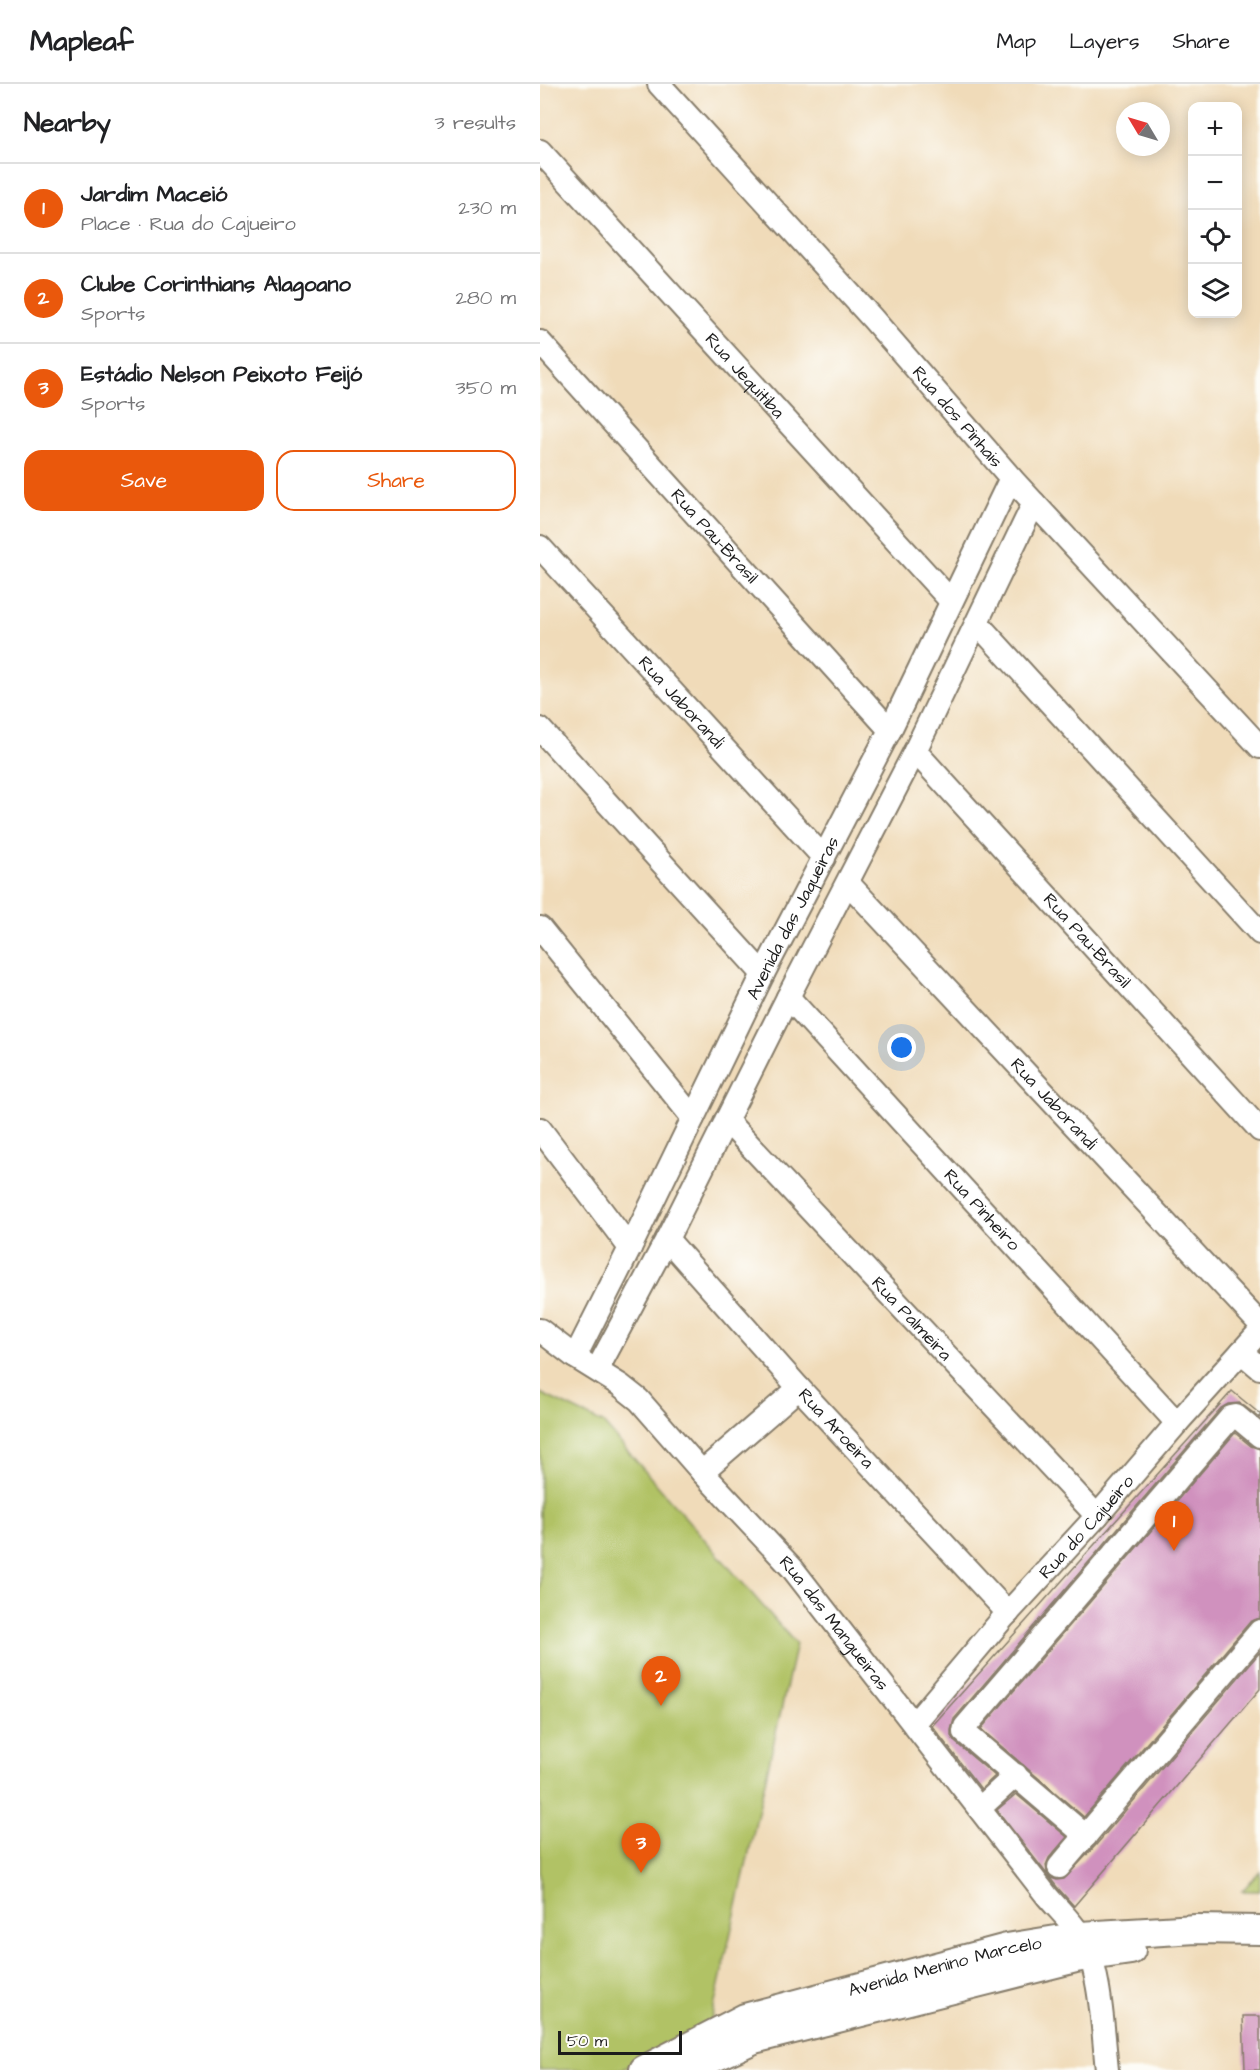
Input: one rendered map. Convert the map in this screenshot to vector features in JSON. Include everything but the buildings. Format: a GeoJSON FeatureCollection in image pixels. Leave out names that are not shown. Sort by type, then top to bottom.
{"type":"FeatureCollection","features":[{"type":"Feature","properties":{"kind":"main road","name":"Avenida Menino Marcelo"},"geometry":{"type":"LineString","coordinates":[[686,2070],[754,2040],[1076,1958],[1085,1946],[1196,1929],[1260,1930]]}},
{"type":"Feature","properties":{"kind":"main road","name":"Avenida Menino Marcelo"},"geometry":{"type":"LineString","coordinates":[[644,2070],[745,2018],[1007,1948],[1260,1943]]}},
{"type":"Feature","properties":{"kind":"street","name":"Rua dos Pinhais"},"geometry":{"type":"LineString","coordinates":[[659,84],[872,318],[1011,478],[1257,741]]}},
{"type":"Feature","properties":{"kind":"street","name":"Rua Jequitiba"},"geometry":{"type":"LineString","coordinates":[[540,151],[951,601]]}},
{"type":"Feature","properties":{"kind":"street","name":"Rua Pau-Brasil"},"geometry":{"type":"LineString","coordinates":[[540,342],[890,730]]}},
{"type":"Feature","properties":{"kind":"street","name":"Avenida das Jaqueiras"},"geometry":{"type":"LineString","coordinates":[[575,1357],[763,974],[890,730],[1011,478]]}},
{"type":"Feature","properties":{"kind":"street","name":"Avenida das Jaqueiras"},"geometry":{"type":"LineString","coordinates":[[597,1370],[667,1239],[915,751],[1034,503]]}},
{"type":"Feature","properties":{"kind":"street","name":"Rua Jaborandi"},"geometry":{"type":"LineString","coordinates":[[540,547],[824,858]]}},
{"type":"Feature","properties":{"kind":"street"},"geometry":{"type":"LineString","coordinates":[[977,623],[1260,933]]}},
{"type":"Feature","properties":{"kind":"street"},"geometry":{"type":"LineString","coordinates":[[540,729],[763,974]]}},
{"type":"Feature","properties":{"kind":"street","name":"Rua Pau-Brasil"},"geometry":{"type":"LineString","coordinates":[[915,751],[1260,1130]]}},
{"type":"Feature","properties":{"kind":"street"},"geometry":{"type":"LineString","coordinates":[[844,820],[859,826],[875,828]]}},
{"type":"Feature","properties":{"kind":"street","name":"Rua Jaborandi"},"geometry":{"type":"LineString","coordinates":[[848,883],[1260,1324]]}},
{"type":"Feature","properties":{"kind":"street"},"geometry":{"type":"LineString","coordinates":[[540,928],[693,1118]]}},
{"type":"Feature","properties":{"kind":"street","name":"Rua Pinheiro"},"geometry":{"type":"LineString","coordinates":[[788,997],[1177,1423]]}},
{"type":"Feature","properties":{"kind":"street","name":"Rua Palmeira"},"geometry":{"type":"LineString","coordinates":[[726,1120],[1097,1516]]}},
{"type":"Feature","properties":{"kind":"street"},"geometry":{"type":"LineString","coordinates":[[540,1129],[630,1248]]}},
{"type":"Feature","properties":{"kind":"street","name":"Rua Aroeira"},"geometry":{"type":"LineString","coordinates":[[667,1239],[799,1388],[1008,1613]]}},
{"type":"Feature","properties":{"kind":"street","name":"Rua das Mangueiras"},"geometry":{"type":"LineString","coordinates":[[540,1330],[575,1357],[639,1400],[702,1472],[792,1568],[914,1724],[986,1804],[1047,1896],[1085,1946]]}},
{"type":"Feature","properties":{"kind":"street","name":"Rua do Cajueiro"},"geometry":{"type":"LineString","coordinates":[[914,1724],[1008,1613],[1260,1331]]}},
{"type":"Feature","properties":{"kind":"street"},"geometry":{"type":"LineString","coordinates":[[1240,1352],[1260,1368]]}},
{"type":"Feature","properties":{"kind":"street"},"geometry":{"type":"LineString","coordinates":[[702,1472],[799,1388]]}},
{"type":"Feature","properties":{"kind":"street"},"geometry":{"type":"LineString","coordinates":[[1086,1836],[964,1732],[965,1727],[1231,1417],[1236,1416],[1260,1436]]}},
{"type":"Feature","properties":{"kind":"street"},"geometry":{"type":"LineString","coordinates":[[1059,1867],[1260,1632]]}},
{"type":"Feature","properties":{"kind":"street"},"geometry":{"type":"LineString","coordinates":[[986,1804],[1016,1775]]}},
{"type":"Feature","properties":{"kind":"street"},"geometry":{"type":"LineString","coordinates":[[1085,1946],[1100,1999],[1107,2070]]}},
{"type":"Feature","properties":{"kind":"green space"},"geometry":{"type":"Polygon","coordinates":[[[540,1393],[603,1423],[796,1644],[710,2025],[622,2070],[540,2070],[540,1393]]]}},
{"type":"Feature","properties":{"kind":"green space"},"geometry":{"type":"Polygon","coordinates":[[[1260,1871],[1260,1891],[1242,1891],[1260,1871]]]}},
{"type":"Feature","properties":{"kind":"place","name":"Jardim Maceió"},"geometry":{"type":"Point","coordinates":[1174,1551]}},
{"type":"Feature","properties":{"kind":"place","name":"Clube Corinthians Alagoano"},"geometry":{"type":"Point","coordinates":[661,1706]}},
{"type":"Feature","properties":{"kind":"place","name":"Estádio Nelson Peixoto Feijó"},"geometry":{"type":"Point","coordinates":[641,1873]}}]}
